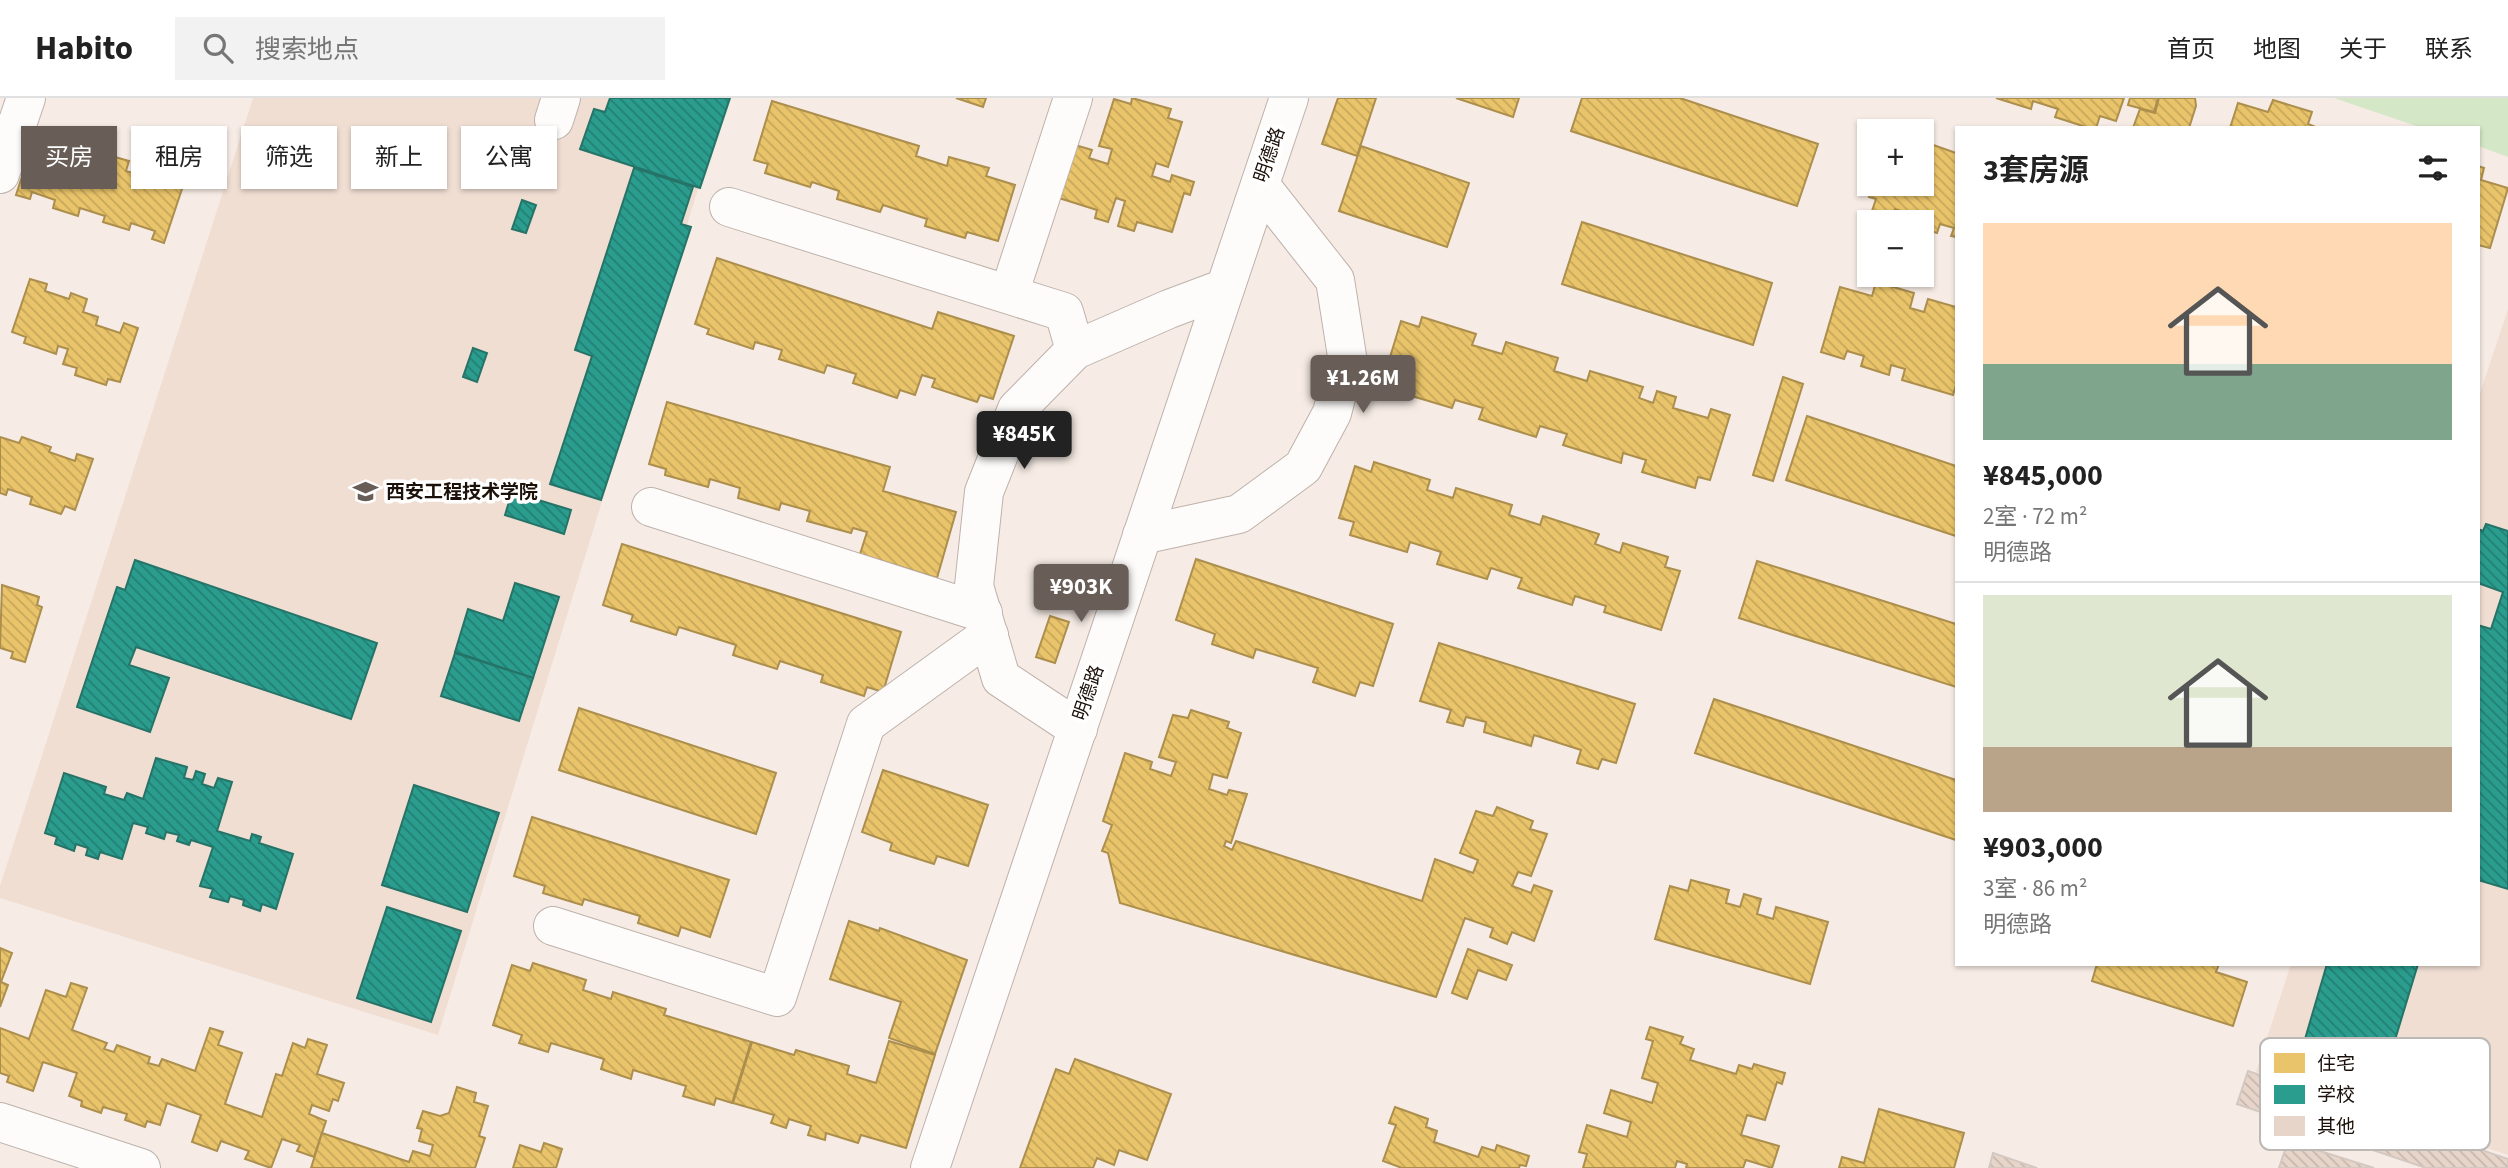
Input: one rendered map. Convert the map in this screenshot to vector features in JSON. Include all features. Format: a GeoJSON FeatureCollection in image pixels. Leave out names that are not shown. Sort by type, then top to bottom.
{"type":"FeatureCollection","features":[{"type":"Feature","properties":{"kind":"street"},"geometry":{"type":"LineString","coordinates":[[0,174],[26,98]]}},
{"type":"Feature","properties":{"kind":"street"},"geometry":{"type":"LineString","coordinates":[[1009,294],[1073,98]]}},
{"type":"Feature","properties":{"kind":"street","name":"明德路"},"geometry":{"type":"LineString","coordinates":[[930,1168],[1289,98]]}},
{"type":"Feature","properties":{"kind":"street"},"geometry":{"type":"LineString","coordinates":[[1142,535],[1240,514],[1303,467],[1332,413],[1347,356],[1335,280],[1260,185]]}},
{"type":"Feature","properties":{"kind":"street"},"geometry":{"type":"LineString","coordinates":[[729,207],[1064,312],[1075,350]]}},
{"type":"Feature","properties":{"kind":"street"},"geometry":{"type":"LineString","coordinates":[[1077,729],[1001,678],[974,586],[984,492],[1017,409],[1075,350],[1225,288]]}},
{"type":"Feature","properties":{"kind":"street"},"geometry":{"type":"LineString","coordinates":[[650,507],[986,624]]}},
{"type":"Feature","properties":{"kind":"street"},"geometry":{"type":"LineString","coordinates":[[553,926],[777,997],[866,724],[986,624]]}},
{"type":"Feature","properties":{"kind":"street"},"geometry":{"type":"LineString","coordinates":[[0,1122],[141,1168]]}},
{"type":"Feature","properties":{"kind":"shaded area","name":"西安工程技术学院"},"geometry":{"type":"Polygon","coordinates":[[[253,98],[726,98],[438,1035],[0,898],[0,886],[224,189],[227,189],[227,179],[241,135],[241,189],[337,189],[337,126],[244,126],[253,98]]]}},
{"type":"Feature","properties":{"kind":"shaded area"},"geometry":{"type":"Polygon","coordinates":[[[2508,309],[2508,1155],[2490,1149],[2490,1038],[2267,1038],[2290,966],[2480,966],[2480,393],[2508,309]]]}},
{"type":"Feature","properties":{"kind":"green space"},"geometry":{"type":"Polygon","coordinates":[[[2334,98],[2508,98],[2508,157],[2480,147],[2480,126],[2416,126],[2334,98]]]}},
{"type":"Feature","properties":{"kind":"building: 住宅"},"geometry":{"type":"Polygon","coordinates":[[[956,98],[986,98],[983,107],[956,98]]]}},
{"type":"Feature","properties":{"kind":"building: 住宅"},"geometry":{"type":"Polygon","coordinates":[[[1132,98],[1171,109],[1168,118],[1182,122],[1168,167],[1156,163],[1152,176],[1170,182],[1172,175],[1194,182],[1190,195],[1184,193],[1172,232],[1137,222],[1134,231],[1118,226],[1125,201],[1116,198],[1108,222],[1095,218],[1097,210],[1059,198],[1075,145],[1092,150],[1089,158],[1108,164],[1112,149],[1099,146],[1114,99],[1131,104],[1132,98]]]}},
{"type":"Feature","properties":{"kind":"building: 住宅"},"geometry":{"type":"Polygon","coordinates":[[[1338,98],[1376,98],[1357,156],[1322,144],[1338,98]]]}},
{"type":"Feature","properties":{"kind":"building: 住宅"},"geometry":{"type":"Polygon","coordinates":[[[1456,98],[1519,98],[1513,117],[1456,98]]]}},
{"type":"Feature","properties":{"kind":"building: 住宅"},"geometry":{"type":"Polygon","coordinates":[[[1582,98],[1680,98],[1818,144],[1797,206],[1571,131],[1582,98]]]}},
{"type":"Feature","properties":{"kind":"building: 住宅"},"geometry":{"type":"Polygon","coordinates":[[[1996,98],[2124,98],[2116,121],[2100,116],[2097,126],[2083,126],[2055,117],[2058,109],[2033,101],[2031,109],[1996,98]]]}},
{"type":"Feature","properties":{"kind":"building: 住宅"},"geometry":{"type":"Polygon","coordinates":[[[2130,98],[2158,98],[2154,112],[2128,105],[2130,98]]]}},
{"type":"Feature","properties":{"kind":"building: 住宅"},"geometry":{"type":"Polygon","coordinates":[[[2159,98],[2195,98],[2196,106],[2190,126],[2134,126],[2140,109],[2155,113],[2159,98]]]}},
{"type":"Feature","properties":{"kind":"building: 住宅"},"geometry":{"type":"Polygon","coordinates":[[[2273,100],[2312,112],[2308,124],[2313,126],[2231,126],[2238,103],[2268,112],[2273,100]]]}},
{"type":"Feature","properties":{"kind":"building: 住宅"},"geometry":{"type":"Polygon","coordinates":[[[772,101],[919,146],[916,156],[947,166],[949,157],[989,168],[986,176],[1015,185],[998,241],[967,232],[965,238],[925,226],[927,219],[883,205],[880,212],[837,199],[839,191],[812,182],[810,187],[765,173],[768,164],[754,160],[772,101]]]}},
{"type":"Feature","properties":{"kind":"building: 住宅"},"geometry":{"type":"Polygon","coordinates":[[[1934,145],[1955,153],[1955,237],[1951,236],[1954,228],[1940,224],[1937,233],[1934,232],[1934,210],[1872,210],[1876,199],[1869,197],[1934,196],[1934,145]]]}},
{"type":"Feature","properties":{"kind":"building: 住宅"},"geometry":{"type":"Polygon","coordinates":[[[1361,146],[1469,183],[1447,247],[1339,211],[1361,146]]]}},
{"type":"Feature","properties":{"kind":"building: 住宅"},"geometry":{"type":"Polygon","coordinates":[[[117,158],[129,161],[126,171],[131,173],[131,189],[182,189],[164,243],[152,239],[155,231],[131,223],[129,230],[103,222],[105,216],[80,208],[78,216],[53,208],[55,200],[32,192],[30,199],[16,195],[21,180],[21,189],[117,189],[117,158]]]}},
{"type":"Feature","properties":{"kind":"building: 住宅"},"geometry":{"type":"Polygon","coordinates":[[[2480,167],[2484,168],[2481,180],[2508,188],[2490,248],[2480,246],[2480,167]]]}},
{"type":"Feature","properties":{"kind":"building: 住宅"},"geometry":{"type":"Polygon","coordinates":[[[1582,222],[1772,283],[1753,345],[1562,284],[1582,222]]]}},
{"type":"Feature","properties":{"kind":"building: 住宅"},"geometry":{"type":"Polygon","coordinates":[[[717,258],[932,329],[938,312],[1014,336],[993,399],[980,395],[977,402],[932,387],[935,379],[922,375],[915,395],[900,390],[897,398],[853,383],[856,374],[827,365],[824,373],[779,359],[782,350],[755,342],[753,349],[707,334],[709,329],[695,324],[717,258]]]}},
{"type":"Feature","properties":{"kind":"building: 住宅"},"geometry":{"type":"Polygon","coordinates":[[[30,279],[47,284],[45,291],[69,299],[71,293],[87,299],[83,312],[98,317],[96,325],[120,333],[124,323],[138,328],[120,382],[108,379],[106,385],[75,375],[77,368],[63,364],[68,349],[58,346],[56,354],[24,343],[26,337],[12,332],[30,279]]]}},
{"type":"Feature","properties":{"kind":"building: 住宅"},"geometry":{"type":"Polygon","coordinates":[[[1840,287],[1872,296],[1875,287],[1893,287],[1914,293],[1910,308],[1924,312],[1928,299],[1955,307],[1953,395],[1902,380],[1905,369],[1891,365],[1889,375],[1861,366],[1864,356],[1847,351],[1844,359],[1821,352],[1840,287]]]}},
{"type":"Feature","properties":{"kind":"building: 住宅"},"geometry":{"type":"Polygon","coordinates":[[[1422,317],[1476,334],[1472,345],[1502,354],[1506,342],[1558,358],[1554,371],[1587,381],[1590,371],[1643,387],[1639,398],[1653,403],[1657,391],[1676,397],[1673,408],[1708,418],[1711,409],[1730,415],[1710,480],[1698,477],[1695,488],[1642,472],[1646,460],[1623,453],[1621,463],[1563,445],[1567,434],[1540,426],[1536,437],[1479,419],[1483,408],[1455,400],[1452,408],[1395,391],[1398,381],[1384,377],[1401,321],[1419,327],[1422,317]]]}},
{"type":"Feature","properties":{"kind":"building: 住宅"},"geometry":{"type":"Polygon","coordinates":[[[1783,377],[1803,384],[1773,481],[1753,475],[1783,377]]]}},
{"type":"Feature","properties":{"kind":"building: 住宅"},"geometry":{"type":"Polygon","coordinates":[[[667,402],[890,467],[883,491],[956,512],[937,578],[860,554],[867,532],[853,528],[851,533],[807,521],[810,511],[781,503],[779,510],[738,498],[740,488],[710,479],[708,487],[665,475],[666,469],[649,464],[667,402]]]}},
{"type":"Feature","properties":{"kind":"building: 住宅"},"geometry":{"type":"Polygon","coordinates":[[[1807,416],[1955,466],[1955,536],[1786,480],[1807,416]]]}},
{"type":"Feature","properties":{"kind":"building: 住宅"},"geometry":{"type":"Polygon","coordinates":[[[0,437],[19,443],[22,437],[51,447],[49,452],[75,461],[77,454],[93,459],[75,510],[65,506],[61,514],[30,504],[32,497],[8,489],[6,495],[0,493],[0,437]]]}},
{"type":"Feature","properties":{"kind":"building: 住宅"},"geometry":{"type":"Polygon","coordinates":[[[1374,462],[1430,480],[1427,490],[1453,498],[1456,488],[1512,505],[1509,515],[1540,525],[1543,516],[1599,534],[1595,544],[1620,553],[1623,543],[1668,557],[1665,567],[1680,571],[1661,630],[1604,612],[1606,606],[1575,596],[1572,605],[1518,588],[1522,578],[1491,568],[1487,579],[1437,564],[1441,552],[1410,542],[1407,552],[1350,535],[1354,522],[1339,518],[1355,466],[1371,472],[1374,462]]]}},
{"type":"Feature","properties":{"kind":"building: 住宅"},"geometry":{"type":"Polygon","coordinates":[[[622,544],[901,632],[883,692],[867,687],[864,696],[821,682],[823,675],[780,661],[777,669],[733,655],[736,645],[679,627],[676,635],[631,621],[633,615],[603,605],[622,544]]]}},
{"type":"Feature","properties":{"kind":"building: 住宅"},"geometry":{"type":"Polygon","coordinates":[[[1196,559],[1393,624],[1373,686],[1360,682],[1355,696],[1313,682],[1318,668],[1256,649],[1253,658],[1212,644],[1215,634],[1176,620],[1196,559]]]}},
{"type":"Feature","properties":{"kind":"building: 住宅"},"geometry":{"type":"Polygon","coordinates":[[[1757,561],[1955,624],[1955,687],[1739,618],[1757,561]]]}},
{"type":"Feature","properties":{"kind":"building: 住宅"},"geometry":{"type":"Polygon","coordinates":[[[2,585],[39,597],[37,605],[42,607],[25,662],[11,658],[13,652],[0,648],[2,585]]]}},
{"type":"Feature","properties":{"kind":"building: 住宅"},"geometry":{"type":"Polygon","coordinates":[[[1050,616],[1069,622],[1055,663],[1036,657],[1050,616]]]}},
{"type":"Feature","properties":{"kind":"building: 住宅"},"geometry":{"type":"Polygon","coordinates":[[[1439,643],[1635,704],[1616,763],[1602,759],[1598,769],[1577,763],[1581,750],[1534,735],[1531,746],[1484,732],[1486,722],[1466,717],[1463,726],[1447,722],[1451,710],[1420,701],[1439,643]]]}},
{"type":"Feature","properties":{"kind":"building: 住宅"},"geometry":{"type":"Polygon","coordinates":[[[1714,699],[1955,780],[1955,840],[1695,753],[1714,699]]]}},
{"type":"Feature","properties":{"kind":"building: 住宅"},"geometry":{"type":"Polygon","coordinates":[[[579,708],[776,773],[756,834],[559,770],[579,708]]]}},
{"type":"Feature","properties":{"kind":"building: 住宅"},"geometry":{"type":"Polygon","coordinates":[[[1191,710],[1229,722],[1227,728],[1241,733],[1227,778],[1213,774],[1209,789],[1227,795],[1229,790],[1247,794],[1231,843],[1226,841],[1224,846],[1232,850],[1236,841],[1422,901],[1435,859],[1473,873],[1478,860],[1460,853],[1476,811],[1493,816],[1497,807],[1533,821],[1530,829],[1547,834],[1531,876],[1518,872],[1512,886],[1531,893],[1534,885],[1552,891],[1534,941],[1512,932],[1507,944],[1490,937],[1493,928],[1465,918],[1436,997],[1120,903],[1108,853],[1102,851],[1112,825],[1103,821],[1125,753],[1152,762],[1150,769],[1171,776],[1176,762],[1159,757],[1173,715],[1188,718],[1191,710]]]}},
{"type":"Feature","properties":{"kind":"building: 住宅"},"geometry":{"type":"Polygon","coordinates":[[[883,770],[988,805],[968,866],[937,856],[934,864],[890,850],[892,843],[862,832],[883,770]]]}},
{"type":"Feature","properties":{"kind":"building: 住宅"},"geometry":{"type":"Polygon","coordinates":[[[532,817],[729,880],[710,937],[681,927],[678,936],[638,923],[640,916],[584,899],[582,905],[543,893],[545,886],[514,876],[532,817]]]}},
{"type":"Feature","properties":{"kind":"building: 住宅"},"geometry":{"type":"Polygon","coordinates":[[[1691,880],[1729,890],[1726,903],[1740,907],[1744,894],[1761,899],[1757,914],[1773,919],[1776,907],[1828,922],[1810,984],[1655,939],[1670,886],[1688,891],[1691,880]]]}},
{"type":"Feature","properties":{"kind":"building: 住宅"},"geometry":{"type":"Polygon","coordinates":[[[849,921],[879,931],[880,928],[967,960],[935,1054],[889,1038],[901,1002],[830,979],[849,921]]]}},
{"type":"Feature","properties":{"kind":"building: 住宅"},"geometry":{"type":"Polygon","coordinates":[[[0,948],[12,953],[1,982],[8,985],[0,1007],[0,948]]]}},
{"type":"Feature","properties":{"kind":"building: 住宅"},"geometry":{"type":"Polygon","coordinates":[[[1468,949],[1512,965],[1506,980],[1478,970],[1467,999],[1452,993],[1468,949]]]}},
{"type":"Feature","properties":{"kind":"building: 住宅"},"geometry":{"type":"Polygon","coordinates":[[[533,963],[586,980],[583,990],[611,999],[613,992],[666,1009],[664,1015],[751,1042],[732,1103],[716,1098],[714,1105],[683,1096],[686,1086],[633,1070],[631,1079],[601,1069],[604,1059],[551,1043],[548,1052],[519,1043],[522,1035],[493,1025],[512,965],[530,971],[533,963]]]}},
{"type":"Feature","properties":{"kind":"building: 住宅"},"geometry":{"type":"Polygon","coordinates":[[[2096,966],[2218,966],[2216,972],[2247,982],[2233,1026],[2092,981],[2096,966]]]}},
{"type":"Feature","properties":{"kind":"building: 住宅"},"geometry":{"type":"Polygon","coordinates":[[[71,983],[87,988],[72,1030],[107,1043],[104,1049],[114,1052],[117,1045],[150,1057],[148,1063],[159,1066],[162,1059],[195,1071],[210,1028],[223,1032],[218,1045],[242,1053],[225,1104],[262,1117],[276,1074],[282,1076],[293,1043],[305,1048],[308,1039],[327,1045],[317,1074],[344,1083],[338,1101],[333,1099],[329,1111],[312,1105],[309,1114],[326,1121],[314,1157],[297,1151],[300,1145],[282,1139],[271,1168],[245,1159],[249,1151],[221,1141],[217,1151],[192,1142],[201,1115],[167,1103],[160,1125],[147,1121],[145,1127],[125,1120],[127,1114],[103,1107],[101,1113],[81,1106],[82,1101],[69,1096],[77,1073],[43,1062],[33,1091],[7,1082],[9,1076],[0,1073],[0,1028],[29,1039],[46,990],[66,997],[71,983]]]}},
{"type":"Feature","properties":{"kind":"building: 住宅"},"geometry":{"type":"Polygon","coordinates":[[[1650,1027],[1683,1037],[1680,1044],[1694,1049],[1690,1060],[1736,1074],[1739,1065],[1752,1069],[1754,1064],[1785,1073],[1782,1084],[1777,1082],[1765,1120],[1747,1115],[1741,1135],[1779,1146],[1772,1168],[1746,1160],[1743,1168],[1686,1168],[1687,1164],[1677,1161],[1675,1168],[1583,1168],[1587,1154],[1579,1152],[1587,1125],[1627,1137],[1631,1122],[1604,1113],[1611,1090],[1652,1103],[1658,1083],[1642,1078],[1653,1041],[1646,1039],[1650,1027]]]}},
{"type":"Feature","properties":{"kind":"building: 住宅"},"geometry":{"type":"Polygon","coordinates":[[[889,1041],[935,1055],[906,1148],[861,1135],[858,1143],[826,1133],[825,1140],[808,1135],[811,1126],[789,1119],[786,1128],[771,1123],[774,1115],[733,1103],[752,1042],[794,1055],[796,1050],[849,1066],[847,1074],[876,1083],[889,1041]]]}},
{"type":"Feature","properties":{"kind":"building: 住宅"},"geometry":{"type":"Polygon","coordinates":[[[1075,1059],[1171,1094],[1147,1160],[1119,1150],[1114,1165],[1097,1158],[1093,1168],[1020,1168],[1056,1069],[1069,1074],[1075,1059]]]}},
{"type":"Feature","properties":{"kind":"building: 住宅"},"geometry":{"type":"Polygon","coordinates":[[[457,1087],[476,1093],[474,1102],[488,1106],[479,1136],[485,1138],[475,1168],[311,1168],[322,1133],[409,1162],[413,1151],[430,1156],[433,1145],[419,1141],[422,1129],[417,1128],[423,1111],[440,1116],[449,1113],[457,1087]]]}},
{"type":"Feature","properties":{"kind":"building: 住宅"},"geometry":{"type":"Polygon","coordinates":[[[1395,1107],[1428,1119],[1426,1127],[1437,1131],[1434,1142],[1478,1157],[1482,1147],[1495,1151],[1497,1145],[1529,1156],[1526,1166],[1402,1168],[1383,1161],[1396,1125],[1389,1123],[1395,1107]]]}},
{"type":"Feature","properties":{"kind":"building: 住宅"},"geometry":{"type":"Polygon","coordinates":[[[1879,1109],[1964,1133],[1954,1168],[1839,1168],[1842,1157],[1864,1163],[1879,1109]]]}},
{"type":"Feature","properties":{"kind":"building: 住宅"},"geometry":{"type":"Polygon","coordinates":[[[544,1143],[562,1149],[556,1168],[513,1168],[520,1145],[541,1152],[544,1143]]]}},
{"type":"Feature","properties":{"kind":"building: 学校"},"geometry":{"type":"Polygon","coordinates":[[[610,98],[730,98],[700,188],[580,149],[594,109],[605,112],[610,98]]]}},
{"type":"Feature","properties":{"kind":"building: 学校"},"geometry":{"type":"Polygon","coordinates":[[[634,168],[693,187],[681,224],[691,227],[601,500],[550,484],[592,356],[575,350],[634,168]]]}},
{"type":"Feature","properties":{"kind":"building: 学校"},"geometry":{"type":"Polygon","coordinates":[[[522,200],[536,205],[526,233],[512,229],[522,200]]]}},
{"type":"Feature","properties":{"kind":"building: 学校"},"geometry":{"type":"Polygon","coordinates":[[[473,348],[487,353],[477,382],[463,377],[473,348]]]}},
{"type":"Feature","properties":{"kind":"building: 学校"},"geometry":{"type":"Polygon","coordinates":[[[512,492],[571,510],[564,534],[505,515],[512,492]]]}},
{"type":"Feature","properties":{"kind":"building: 学校"},"geometry":{"type":"Polygon","coordinates":[[[2486,524],[2508,531],[2508,889],[2480,881],[2480,626],[2491,629],[2503,592],[2480,584],[2480,530],[2483,531],[2486,524]]]}},
{"type":"Feature","properties":{"kind":"building: 学校"},"geometry":{"type":"Polygon","coordinates":[[[135,560],[377,643],[351,719],[136,647],[129,665],[169,678],[150,732],[77,707],[117,587],[125,590],[135,560]]]}},
{"type":"Feature","properties":{"kind":"building: 学校"},"geometry":{"type":"Polygon","coordinates":[[[515,583],[559,597],[533,678],[455,652],[468,609],[503,621],[515,583]]]}},
{"type":"Feature","properties":{"kind":"building: 学校"},"geometry":{"type":"Polygon","coordinates":[[[455,653],[533,678],[519,721],[441,696],[455,653]]]}},
{"type":"Feature","properties":{"kind":"building: 学校"},"geometry":{"type":"Polygon","coordinates":[[[156,758],[187,767],[184,778],[193,780],[196,771],[205,774],[202,784],[214,788],[218,778],[232,782],[217,831],[250,841],[252,834],[261,837],[259,843],[293,854],[276,909],[262,904],[260,911],[243,905],[244,900],[230,896],[228,902],[210,897],[213,889],[200,886],[213,847],[191,840],[189,845],[177,841],[179,835],[166,832],[164,839],[146,833],[148,827],[133,823],[122,859],[100,852],[98,859],[86,855],[88,848],[76,844],[74,851],[55,844],[57,837],[45,833],[64,773],[106,787],[104,794],[124,800],[127,793],[143,799],[156,758]]]}},
{"type":"Feature","properties":{"kind":"building: 学校"},"geometry":{"type":"Polygon","coordinates":[[[414,785],[499,813],[467,912],[382,885],[414,785]]]}},
{"type":"Feature","properties":{"kind":"building: 学校"},"geometry":{"type":"Polygon","coordinates":[[[387,907],[461,931],[431,1022],[357,998],[387,907]]]}},
{"type":"Feature","properties":{"kind":"building: 学校"},"geometry":{"type":"Polygon","coordinates":[[[2326,966],[2417,966],[2396,1038],[2305,1038],[2326,966]]]}},
{"type":"Feature","properties":{"kind":"building: 其他"},"geometry":{"type":"Polygon","coordinates":[[[2248,1071],[2260,1075],[2260,1112],[2237,1104],[2248,1071]]]}},
{"type":"Feature","properties":{"kind":"building: 其他"},"geometry":{"type":"Polygon","coordinates":[[[2285,1150],[2317,1150],[2374,1168],[2279,1168],[2285,1150]]]}},
{"type":"Feature","properties":{"kind":"building: 其他"},"geometry":{"type":"Polygon","coordinates":[[[2373,1150],[2481,1150],[2508,1159],[2508,1168],[2426,1168],[2373,1150]]]}},
{"type":"Feature","properties":{"kind":"building: 其他"},"geometry":{"type":"Polygon","coordinates":[[[1993,1153],[2037,1168],[1989,1168],[1993,1153]]]}},
{"type":"Feature","properties":{"kind":"place","name":"西安工程技术学院"},"geometry":{"type":"Point","coordinates":[366,492]}}]}
